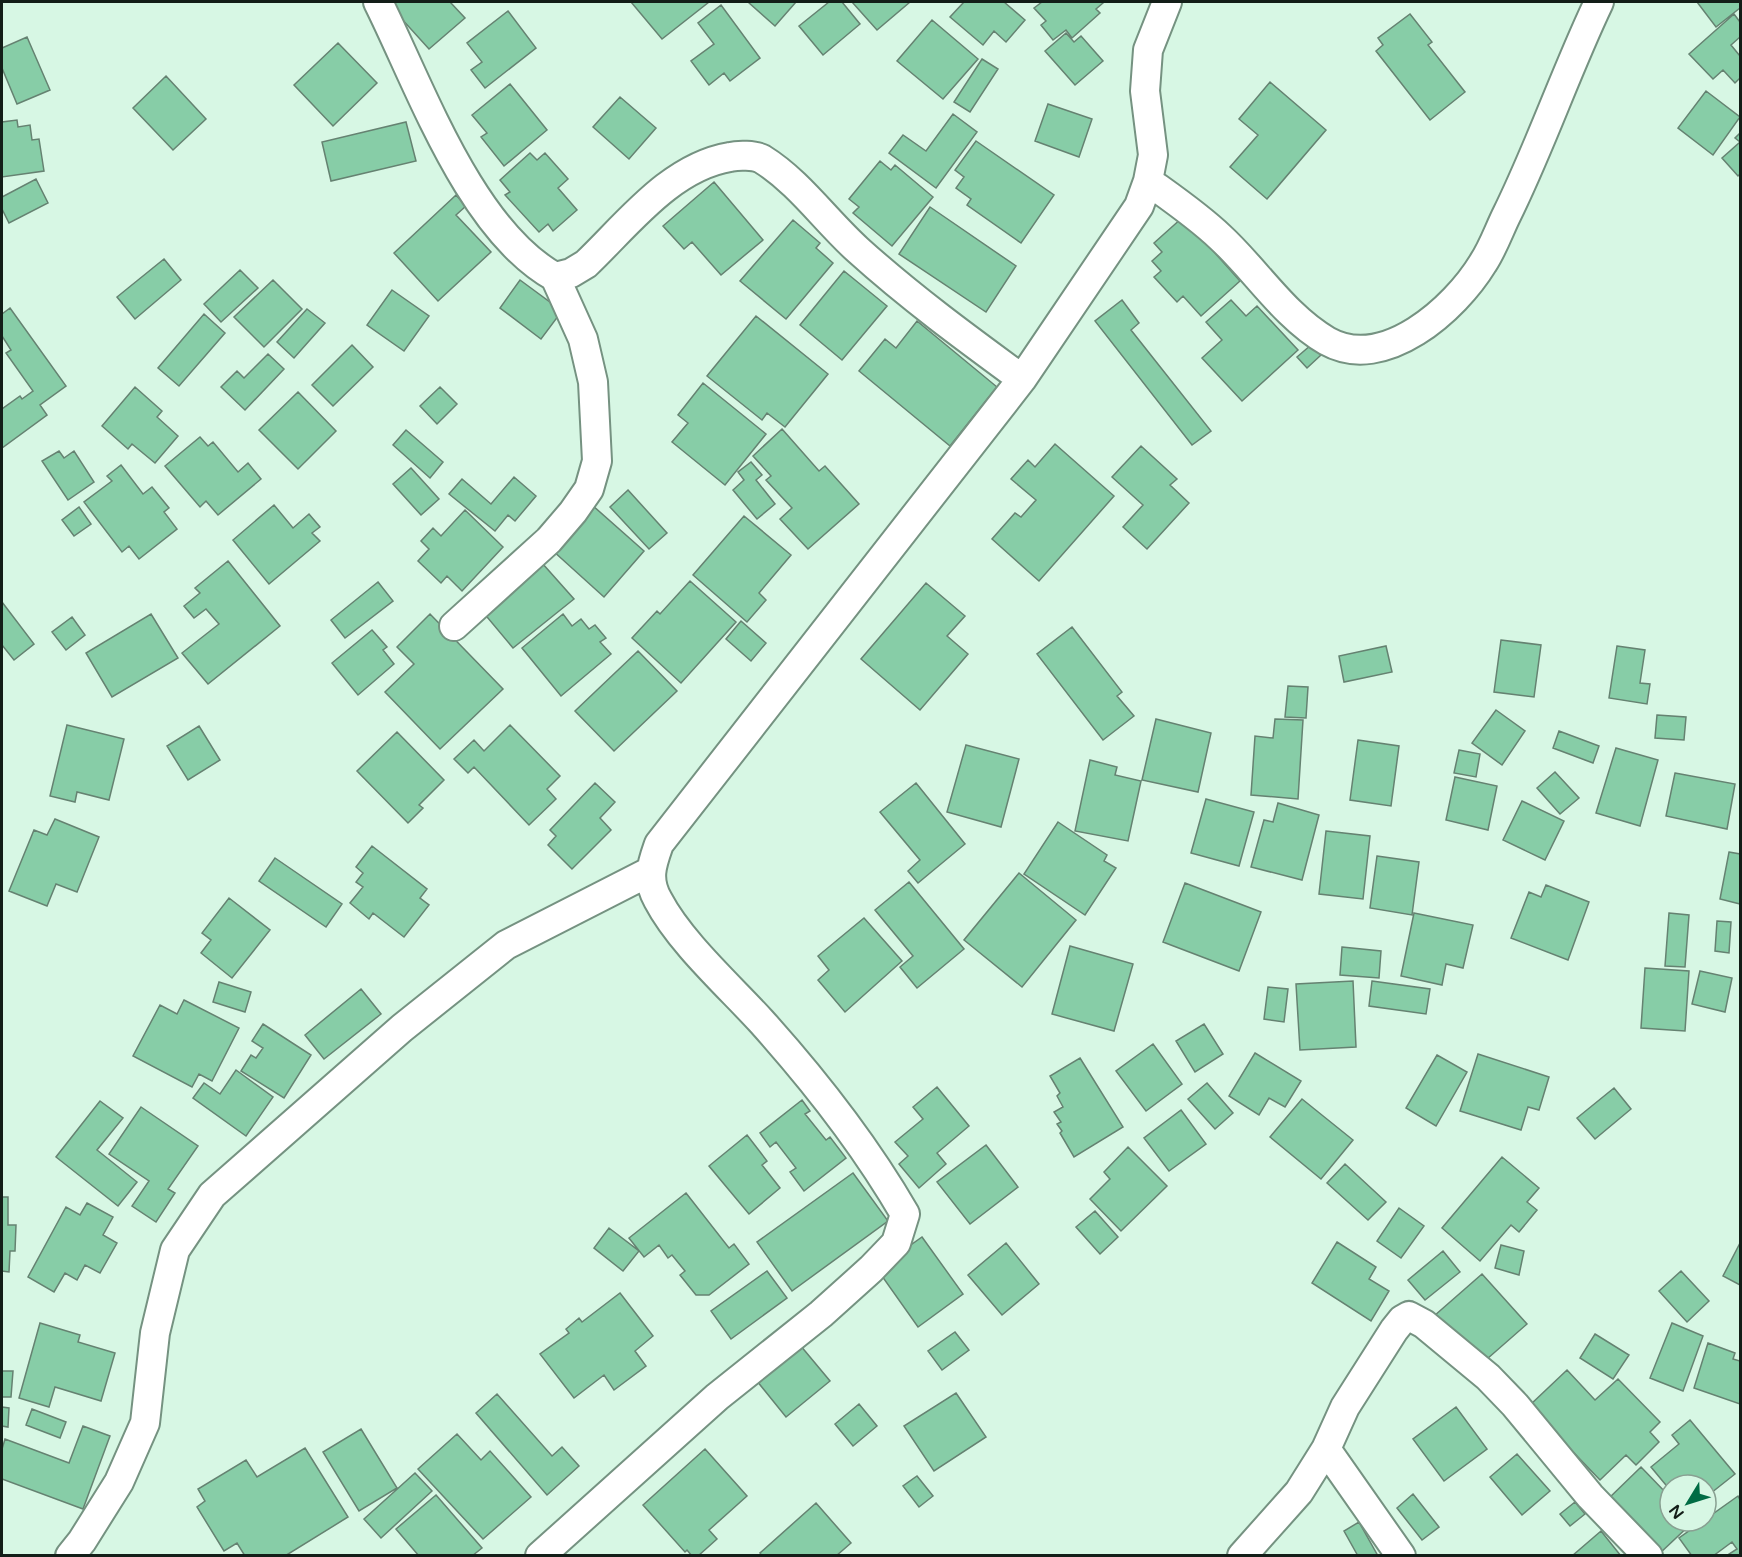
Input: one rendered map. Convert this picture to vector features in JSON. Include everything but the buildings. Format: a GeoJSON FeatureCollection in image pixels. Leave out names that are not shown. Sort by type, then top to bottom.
{"type":"FeatureCollection","features":[{"type":"Feature","properties":{"kind":"street"},"geometry":{"type":"LineString","coordinates":[[378,2],[439,134],[472,188],[499,226],[539,268],[555,277],[583,339],[593,381],[597,461],[588,489],[573,512],[549,540],[454,626]]}},
{"type":"Feature","properties":{"kind":"street"},"geometry":{"type":"LineString","coordinates":[[540,1556],[717,1397],[821,1314],[896,1243],[905,1215],[881,1173],[804,1070],[676,927],[657,898],[649,872],[659,844],[1023,380],[1139,206],[1148,181],[1153,155],[1144,91],[1148,50],[1167,2]]}},
{"type":"Feature","properties":{"kind":"street"},"geometry":{"type":"LineString","coordinates":[[1148,181],[1221,237],[1288,310],[1328,341],[1359,351],[1388,346],[1419,330],[1451,302],[1483,264],[1519,191],[1599,2]]}},
{"type":"Feature","properties":{"kind":"street"},"geometry":{"type":"LineString","coordinates":[[555,277],[571,273],[586,264],[661,190],[671,184],[701,167],[730,157],[758,157],[784,174],[856,248],[914,299],[1023,380]]}},
{"type":"Feature","properties":{"kind":"street"},"geometry":{"type":"LineString","coordinates":[[70,1556],[119,1482],[145,1423],[155,1333],[175,1250],[212,1195],[402,1028],[506,945],[649,872]]}},
{"type":"Feature","properties":{"kind":"street"},"geometry":{"type":"LineString","coordinates":[[1242,1556],[1299,1492],[1326,1449],[1345,1407],[1395,1330],[1402,1320],[1413,1317],[1488,1377],[1515,1405],[1590,1496],[1648,1556]]}},
{"type":"Feature","properties":{"kind":"street"},"geometry":{"type":"LineString","coordinates":[[1326,1449],[1401,1556]]}}]}
